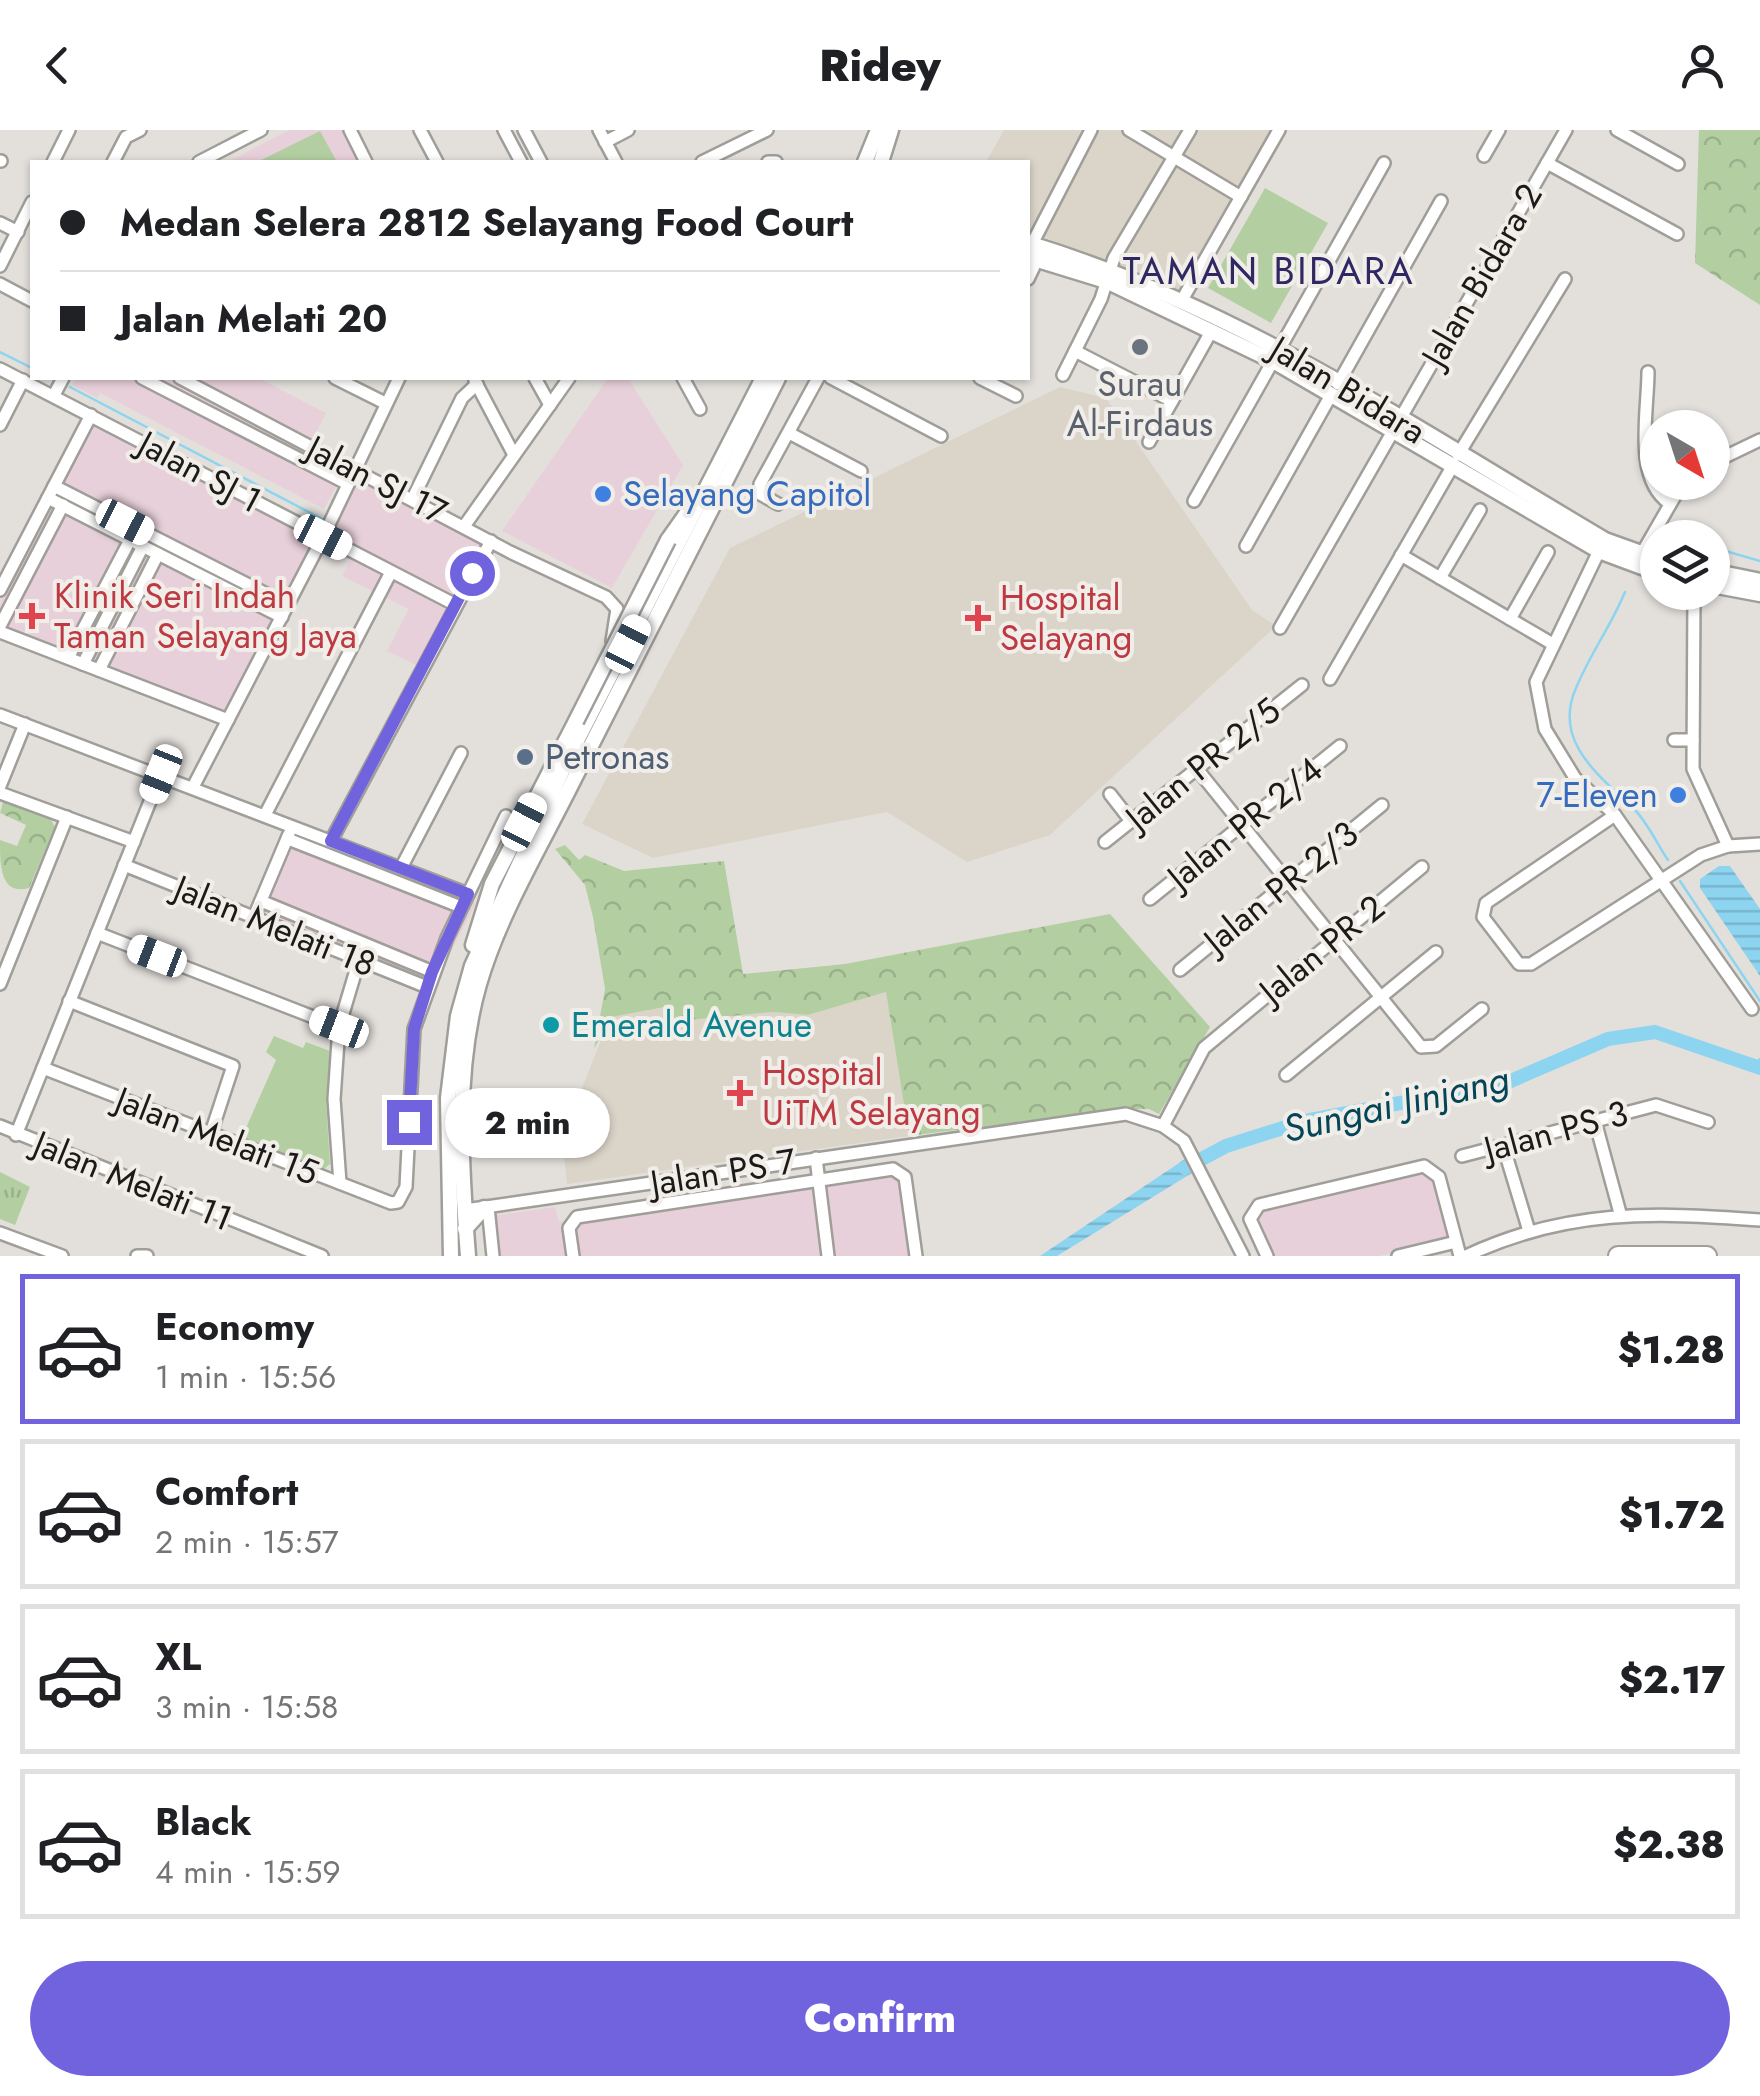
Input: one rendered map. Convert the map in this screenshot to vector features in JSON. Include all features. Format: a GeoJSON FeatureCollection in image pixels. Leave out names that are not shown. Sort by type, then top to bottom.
{"type":"FeatureCollection","features":[{"type":"Feature","properties":{"kind":"highway"},"geometry":{"type":"LineString","coordinates":[[1618,1256],[1707,1256]]}},
{"type":"Feature","properties":{"kind":"main road"},"geometry":{"type":"LineString","coordinates":[[866,160],[878,130]]}},
{"type":"Feature","properties":{"kind":"main road"},"geometry":{"type":"LineString","coordinates":[[882,160],[890,130]]}},
{"type":"Feature","properties":{"kind":"main road","name":"Jalan Bidara"},"geometry":{"type":"LineString","coordinates":[[1031,251],[1182,300],[1599,551],[1640,566]]}},
{"type":"Feature","properties":{"kind":"main road","name":"Jalan Bidara"},"geometry":{"type":"LineString","coordinates":[[1108,275],[1212,330],[1276,354]]}},
{"type":"Feature","properties":{"kind":"main road"},"geometry":{"type":"LineString","coordinates":[[451,1256],[448,1098],[458,1016],[472,966],[612,675],[761,380]]}},
{"type":"Feature","properties":{"kind":"main road"},"geometry":{"type":"LineString","coordinates":[[468,1256],[465,1063],[480,982],[510,908],[777,380]]}},
{"type":"Feature","properties":{"kind":"main road","name":"Jalan Bidara"},"geometry":{"type":"LineString","coordinates":[[1455,461],[1640,555]]}},
{"type":"Feature","properties":{"kind":"main road"},"geometry":{"type":"LineString","coordinates":[[472,966],[474,938],[492,884],[680,516],[707,490]]}},
{"type":"Feature","properties":{"kind":"main road"},"geometry":{"type":"LineString","coordinates":[[1730,574],[1760,580]]}},
{"type":"Feature","properties":{"kind":"main road"},"geometry":{"type":"LineString","coordinates":[[1730,589],[1760,594]]}},
{"type":"Feature","properties":{"kind":"main road"},"geometry":{"type":"LineString","coordinates":[[448,1196],[455,1207],[465,1210]]}},
{"type":"Feature","properties":{"kind":"main road"},"geometry":{"type":"LineString","coordinates":[[466,1228],[486,1208]]}},
{"type":"Feature","properties":{"kind":"street"},"geometry":{"type":"LineString","coordinates":[[53,160],[69,130]]}},
{"type":"Feature","properties":{"kind":"street"},"geometry":{"type":"LineString","coordinates":[[113,160],[126,137],[140,130]]}},
{"type":"Feature","properties":{"kind":"street"},"geometry":{"type":"LineString","coordinates":[[203,160],[261,130]]}},
{"type":"Feature","properties":{"kind":"street"},"geometry":{"type":"LineString","coordinates":[[350,130],[365,160]]}},
{"type":"Feature","properties":{"kind":"street"},"geometry":{"type":"LineString","coordinates":[[420,130],[437,160]]}},
{"type":"Feature","properties":{"kind":"street"},"geometry":{"type":"LineString","coordinates":[[504,130],[520,160]]}},
{"type":"Feature","properties":{"kind":"street"},"geometry":{"type":"LineString","coordinates":[[524,130],[540,160]]}},
{"type":"Feature","properties":{"kind":"street"},"geometry":{"type":"LineString","coordinates":[[615,160],[602,136],[628,130]]}},
{"type":"Feature","properties":{"kind":"street"},"geometry":{"type":"LineString","coordinates":[[706,160],[766,130]]}},
{"type":"Feature","properties":{"kind":"street"},"geometry":{"type":"LineString","coordinates":[[1031,251],[1092,130]]}},
{"type":"Feature","properties":{"kind":"street"},"geometry":{"type":"LineString","coordinates":[[1129,130],[1241,196]]}},
{"type":"Feature","properties":{"kind":"street"},"geometry":{"type":"LineString","coordinates":[[1063,375],[1108,275],[1190,130]]}},
{"type":"Feature","properties":{"kind":"street"},"geometry":{"type":"LineString","coordinates":[[1182,300],[1280,130]]}},
{"type":"Feature","properties":{"kind":"street"},"geometry":{"type":"LineString","coordinates":[[1484,156],[1499,130]]}},
{"type":"Feature","properties":{"kind":"street","name":"Jalan Bidara 2"},"geometry":{"type":"LineString","coordinates":[[1280,628],[1566,130]]}},
{"type":"Feature","properties":{"kind":"street"},"geometry":{"type":"LineString","coordinates":[[1616,130],[1678,164]]}},
{"type":"Feature","properties":{"kind":"street"},"geometry":{"type":"LineString","coordinates":[[1194,501],[1384,163]]}},
{"type":"Feature","properties":{"kind":"street"},"geometry":{"type":"LineString","coordinates":[[1547,164],[1676,234]]}},
{"type":"Feature","properties":{"kind":"street"},"geometry":{"type":"LineString","coordinates":[[1246,546],[1441,201]]}},
{"type":"Feature","properties":{"kind":"street"},"geometry":{"type":"LineString","coordinates":[[0,266],[30,206]]}},
{"type":"Feature","properties":{"kind":"street"},"geometry":{"type":"LineString","coordinates":[[0,223],[18,232]]}},
{"type":"Feature","properties":{"kind":"street"},"geometry":{"type":"LineString","coordinates":[[1330,679],[1455,461],[1566,279]]}},
{"type":"Feature","properties":{"kind":"street"},"geometry":{"type":"LineString","coordinates":[[0,284],[30,300]]}},
{"type":"Feature","properties":{"kind":"street"},"geometry":{"type":"LineString","coordinates":[[1149,442],[1212,330]]}},
{"type":"Feature","properties":{"kind":"street"},"geometry":{"type":"LineString","coordinates":[[1075,351],[1172,401]]}},
{"type":"Feature","properties":{"kind":"street","name":"Jalan SJ 1"},"geometry":{"type":"LineString","coordinates":[[0,368],[454,604]]}},
{"type":"Feature","properties":{"kind":"street"},"geometry":{"type":"LineString","coordinates":[[1648,372],[1647,471],[1655,493],[1670,502],[1660,520]]}},
{"type":"Feature","properties":{"kind":"street"},"geometry":{"type":"LineString","coordinates":[[0,425],[23,380]]}},
{"type":"Feature","properties":{"kind":"street"},"geometry":{"type":"LineString","coordinates":[[54,396],[62,380]]}},
{"type":"Feature","properties":{"kind":"street","name":"Jalan SJ 17"},"geometry":{"type":"LineString","coordinates":[[146,380],[348,484]]}},
{"type":"Feature","properties":{"kind":"street","name":"Jalan SJ 17"},"geometry":{"type":"LineString","coordinates":[[184,380],[613,602],[617,619],[609,650],[612,675]]}},
{"type":"Feature","properties":{"kind":"street"},"geometry":{"type":"LineString","coordinates":[[339,380],[384,403]]}},
{"type":"Feature","properties":{"kind":"street"},"geometry":{"type":"LineString","coordinates":[[194,787],[323,537],[398,380]]}},
{"type":"Feature","properties":{"kind":"street"},"geometry":{"type":"LineString","coordinates":[[536,380],[550,405]]}},
{"type":"Feature","properties":{"kind":"street"},"geometry":{"type":"LineString","coordinates":[[472,528],[514,456],[568,380]]}},
{"type":"Feature","properties":{"kind":"street"},"geometry":{"type":"LineString","coordinates":[[685,380],[700,409]]}},
{"type":"Feature","properties":{"kind":"street"},"geometry":{"type":"LineString","coordinates":[[778,504],[758,492],[817,380]]}},
{"type":"Feature","properties":{"kind":"street"},"geometry":{"type":"LineString","coordinates":[[835,380],[941,436]]}},
{"type":"Feature","properties":{"kind":"street"},"geometry":{"type":"LineString","coordinates":[[984,380],[1016,396]]}},
{"type":"Feature","properties":{"kind":"street"},"geometry":{"type":"LineString","coordinates":[[412,498],[462,398],[475,381],[514,456]]}},
{"type":"Feature","properties":{"kind":"street"},"geometry":{"type":"LineString","coordinates":[[0,590],[4,570],[91,415]]}},
{"type":"Feature","properties":{"kind":"street"},"geometry":{"type":"LineString","coordinates":[[789,433],[861,471]]}},
{"type":"Feature","properties":{"kind":"street"},"geometry":{"type":"LineString","coordinates":[[1730,454],[1760,440]]}},
{"type":"Feature","properties":{"kind":"street"},"geometry":{"type":"LineString","coordinates":[[51,492],[62,505],[130,540],[285,611]]}},
{"type":"Feature","properties":{"kind":"street"},"geometry":{"type":"LineString","coordinates":[[51,492],[285,611]]}},
{"type":"Feature","properties":{"kind":"street"},"geometry":{"type":"LineString","coordinates":[[62,505],[0,629],[228,720]]}},
{"type":"Feature","properties":{"kind":"street"},"geometry":{"type":"LineString","coordinates":[[1440,578],[1480,510]]}},
{"type":"Feature","properties":{"kind":"street"},"geometry":{"type":"LineString","coordinates":[[68,658],[130,540]]}},
{"type":"Feature","properties":{"kind":"street"},"geometry":{"type":"LineString","coordinates":[[331,841],[491,541]]}},
{"type":"Feature","properties":{"kind":"street"},"geometry":{"type":"LineString","coordinates":[[82,664],[143,546]]}},
{"type":"Feature","properties":{"kind":"street"},"geometry":{"type":"LineString","coordinates":[[1599,551],[1536,682],[1544,729],[1574,778],[1615,815],[1752,1009]]}},
{"type":"Feature","properties":{"kind":"street"},"geometry":{"type":"LineString","coordinates":[[1510,619],[1548,552]]}},
{"type":"Feature","properties":{"kind":"street"},"geometry":{"type":"LineString","coordinates":[[99,670],[158,554]]}},
{"type":"Feature","properties":{"kind":"street"},"geometry":{"type":"LineString","coordinates":[[1401,556],[1551,644]]}},
{"type":"Feature","properties":{"kind":"street"},"geometry":{"type":"LineString","coordinates":[[265,815],[392,572]]}},
{"type":"Feature","properties":{"kind":"street"},"geometry":{"type":"LineString","coordinates":[[1694,610],[1693,769],[1728,846]]}},
{"type":"Feature","properties":{"kind":"street","name":"Jalan PR 2/5"},"geometry":{"type":"LineString","coordinates":[[1104,842],[1302,685]]}},
{"type":"Feature","properties":{"kind":"street"},"geometry":{"type":"LineString","coordinates":[[0,715],[468,894]]}},
{"type":"Feature","properties":{"kind":"street"},"geometry":{"type":"LineString","coordinates":[[25,724],[0,789],[134,842]]}},
{"type":"Feature","properties":{"kind":"street"},"geometry":{"type":"LineString","coordinates":[[1674,740],[1693,740]]}},
{"type":"Feature","properties":{"kind":"street","name":"Jalan PR 2/4"},"geometry":{"type":"LineString","coordinates":[[1150,899],[1340,746]]}},
{"type":"Feature","properties":{"kind":"street"},"geometry":{"type":"LineString","coordinates":[[401,868],[461,753]]}},
{"type":"Feature","properties":{"kind":"street"},"geometry":{"type":"LineString","coordinates":[[1197,769],[1421,1047],[1436,1046],[1482,1009]]}},
{"type":"Feature","properties":{"kind":"street"},"geometry":{"type":"LineString","coordinates":[[16,1135],[161,774]]}},
{"type":"Feature","properties":{"kind":"street"},"geometry":{"type":"LineString","coordinates":[[1110,794],[1131,821]]}},
{"type":"Feature","properties":{"kind":"street","name":"Jalan PR 2/3"},"geometry":{"type":"LineString","coordinates":[[1180,970],[1382,805]]}},
{"type":"Feature","properties":{"kind":"street"},"geometry":{"type":"LineString","coordinates":[[1615,815],[1486,902],[1482,917],[1516,962],[1527,966],[1660,878],[1728,846],[1760,844]]}},
{"type":"Feature","properties":{"kind":"street"},"geometry":{"type":"LineString","coordinates":[[427,987],[506,816]]}},
{"type":"Feature","properties":{"kind":"street"},"geometry":{"type":"LineString","coordinates":[[0,984],[67,817]]}},
{"type":"Feature","properties":{"kind":"street"},"geometry":{"type":"LineString","coordinates":[[254,918],[293,826]]}},
{"type":"Feature","properties":{"kind":"street"},"geometry":{"type":"LineString","coordinates":[[288,838],[462,908]]}},
{"type":"Feature","properties":{"kind":"street","name":"Jalan Melati 18"},"geometry":{"type":"LineString","coordinates":[[124,865],[427,987]]}},
{"type":"Feature","properties":{"kind":"street","name":"Jalan PR 2"},"geometry":{"type":"LineString","coordinates":[[1164,1126],[1204,1048],[1422,867]]}},
{"type":"Feature","properties":{"kind":"street"},"geometry":{"type":"LineString","coordinates":[[261,901],[432,972]]}},
{"type":"Feature","properties":{"kind":"street"},"geometry":{"type":"LineString","coordinates":[[97,932],[339,1027]]}},
{"type":"Feature","properties":{"kind":"street"},"geometry":{"type":"LineString","coordinates":[[1286,1075],[1436,952]]}},
{"type":"Feature","properties":{"kind":"street"},"geometry":{"type":"LineString","coordinates":[[340,1183],[334,1099],[339,1027],[359,960]]}},
{"type":"Feature","properties":{"kind":"street","name":"Jalan Melati 15"},"geometry":{"type":"LineString","coordinates":[[43,1068],[391,1203],[404,1196],[406,1187],[414,1029],[427,987]]}},
{"type":"Feature","properties":{"kind":"street"},"geometry":{"type":"LineString","coordinates":[[70,1001],[233,1066],[211,1134]]}},
{"type":"Feature","properties":{"kind":"street","name":"Jalan PS 3"},"geometry":{"type":"LineString","coordinates":[[1462,1156],[1656,1106],[1708,1122]]}},
{"type":"Feature","properties":{"kind":"street"},"geometry":{"type":"LineString","coordinates":[[1150,1122],[1170,1113],[1179,1136]]}},
{"type":"Feature","properties":{"kind":"street","name":"Jalan PS 7"},"geometry":{"type":"LineString","coordinates":[[465,1210],[1115,1114],[1164,1126],[1179,1136],[1193,1153],[1243,1256]]}},
{"type":"Feature","properties":{"kind":"street"},"geometry":{"type":"LineString","coordinates":[[1595,1121],[1620,1213]]}},
{"type":"Feature","properties":{"kind":"street","name":"Jalan Melati 11"},"geometry":{"type":"LineString","coordinates":[[0,1126],[322,1256]]}},
{"type":"Feature","properties":{"kind":"street"},"geometry":{"type":"LineString","coordinates":[[1503,1145],[1530,1231]]}},
{"type":"Feature","properties":{"kind":"street"},"geometry":{"type":"LineString","coordinates":[[816,1158],[828,1256]]}},
{"type":"Feature","properties":{"kind":"street"},"geometry":{"type":"LineString","coordinates":[[1267,1256],[1250,1219],[1259,1205],[1424,1166],[1439,1176],[1463,1256],[1530,1231],[1620,1213],[1760,1220]]}},
{"type":"Feature","properties":{"kind":"street"},"geometry":{"type":"LineString","coordinates":[[573,1256],[569,1228],[578,1217],[900,1171],[905,1177],[916,1256]]}},
{"type":"Feature","properties":{"kind":"street"},"geometry":{"type":"LineString","coordinates":[[464,1190],[486,1208],[492,1256]]}},
{"type":"Feature","properties":{"kind":"street"},"geometry":{"type":"LineString","coordinates":[[4,1234],[62,1256]]}},
{"type":"Feature","properties":{"kind":"street"},"geometry":{"type":"LineString","coordinates":[[1398,1256],[1456,1242]]}},
{"type":"Feature","properties":{"kind":"street"},"geometry":{"type":"LineString","coordinates":[[136,1256],[147,1256]]}},
{"type":"Feature","properties":{"kind":"shaded area"},"geometry":{"type":"Polygon","coordinates":[[[289,130],[341,130],[357,160],[232,160],[289,130]]]}},
{"type":"Feature","properties":{"kind":"shaded area"},"geometry":{"type":"Polygon","coordinates":[[[1004,130],[1275,130],[1182,292],[1030,232],[1030,160],[987,160],[1004,130]]]}},
{"type":"Feature","properties":{"kind":"shaded area"},"geometry":{"type":"Polygon","coordinates":[[[75,380],[262,380],[326,413],[313,439],[351,459],[324,509],[100,393],[97,398],[72,385],[75,380]]]}},
{"type":"Feature","properties":{"kind":"shaded area","name":"Selayang Capitol"},"geometry":{"type":"Polygon","coordinates":[[[607,380],[629,380],[683,465],[612,588],[502,531],[607,380]]]}},
{"type":"Feature","properties":{"kind":"shaded area","name":"Hospital Selayang"},"geometry":{"type":"Polygon","coordinates":[[[1060,387],[1106,398],[1252,610],[1276,626],[1050,835],[967,862],[887,812],[653,858],[582,824],[730,548],[1060,387]]]}},
{"type":"Feature","properties":{"kind":"shaded area"},"geometry":{"type":"Polygon","coordinates":[[[92,426],[317,539],[226,715],[0,625],[0,603],[92,426]]]}},
{"type":"Feature","properties":{"kind":"shaded area"},"geometry":{"type":"Polygon","coordinates":[[[368,482],[485,544],[416,665],[387,651],[409,609],[342,576],[350,560],[326,548],[357,484],[368,482]]]}},
{"type":"Feature","properties":{"kind":"shaded area"},"geometry":{"type":"Polygon","coordinates":[[[298,834],[476,903],[434,985],[262,916],[298,834]]]}},
{"type":"Feature","properties":{"kind":"shaded area","name":"Hospital UiTM Selayang"},"geometry":{"type":"Polygon","coordinates":[[[886,992],[909,1136],[567,1184],[562,1139],[610,1017],[666,1007],[668,1022],[773,1012],[808,1015],[886,992]]]}},
{"type":"Feature","properties":{"kind":"shaded area"},"geometry":{"type":"Polygon","coordinates":[[[1426,1170],[1437,1178],[1451,1239],[1379,1256],[1272,1256],[1254,1218],[1261,1209],[1426,1170]]]}},
{"type":"Feature","properties":{"kind":"shaded area"},"geometry":{"type":"Polygon","coordinates":[[[893,1171],[903,1179],[913,1256],[496,1256],[492,1216],[555,1207],[559,1222],[893,1171]]]}},
{"type":"Feature","properties":{"kind":"green space"},"geometry":{"type":"Polygon","coordinates":[[[1699,130],[1760,130],[1760,305],[1695,263],[1699,130]]]}},
{"type":"Feature","properties":{"kind":"green space"},"geometry":{"type":"Polygon","coordinates":[[[320,131],[336,160],[261,160],[320,131]]]}},
{"type":"Feature","properties":{"kind":"green space"},"geometry":{"type":"Polygon","coordinates":[[[1265,188],[1328,223],[1271,323],[1208,288],[1265,188]]]}},
{"type":"Feature","properties":{"kind":"green space"},"geometry":{"type":"Polygon","coordinates":[[[3,802],[50,818],[55,827],[29,888],[12,887],[2,868],[0,840],[17,846],[26,825],[0,813],[3,802]]]}},
{"type":"Feature","properties":{"kind":"green space"},"geometry":{"type":"Polygon","coordinates":[[[565,845],[579,860],[585,855],[624,871],[724,861],[743,974],[845,964],[1110,914],[1210,1027],[1159,1114],[1149,1109],[1120,1109],[909,1136],[886,992],[808,1015],[773,1012],[668,1022],[665,1007],[611,1017],[594,1049],[605,989],[585,885],[555,849],[565,845]]]}},
{"type":"Feature","properties":{"kind":"green space"},"geometry":{"type":"Polygon","coordinates":[[[274,1036],[303,1048],[306,1042],[330,1051],[326,1100],[330,1164],[324,1169],[242,1137],[276,1060],[266,1052],[274,1036]]]}},
{"type":"Feature","properties":{"kind":"green space"},"geometry":{"type":"Polygon","coordinates":[[[0,1172],[30,1187],[15,1225],[0,1219],[0,1172]]]}},
{"type":"Feature","properties":{"kind":"water"},"geometry":{"type":"Polygon","coordinates":[[[1719,866],[1730,866],[1760,909],[1760,976],[1700,888],[1700,879],[1719,866]]]}},
{"type":"Feature","properties":{"kind":"water"},"geometry":{"type":"Polygon","coordinates":[[[1185,1159],[1192,1173],[1057,1256],[1040,1256],[1185,1159]]]}},
{"type":"Feature","properties":{"kind":"waterway"},"geometry":{"type":"LineString","coordinates":[[0,352],[30,367]]}},
{"type":"Feature","properties":{"kind":"waterway"},"geometry":{"type":"LineString","coordinates":[[70,387],[324,520]]}},
{"type":"Feature","properties":{"kind":"waterway"},"geometry":{"type":"LineString","coordinates":[[1730,552],[1760,561]]}},
{"type":"Feature","properties":{"kind":"waterway"},"geometry":{"type":"LineString","coordinates":[[1625,592],[1576,688],[1570,725],[1583,756],[1639,815],[1668,860]]}},
{"type":"Feature","properties":{"kind":"waterway"},"geometry":{"type":"LineString","coordinates":[[1680,881],[1760,1001]]}},
{"type":"Feature","properties":{"kind":"waterway","name":"Sungai Jinjang"},"geometry":{"type":"LineString","coordinates":[[1185,1168],[1226,1146],[1305,1121],[1506,1083],[1608,1039],[1655,1032],[1760,1068]]}},
{"type":"Feature","properties":{"kind":"waterway"},"geometry":{"type":"LineString","coordinates":[[1755,1066],[1760,1059]]}},
{"type":"Feature","properties":{"kind":"place","name":"Surau Al-Firdaus"},"geometry":{"type":"Point","coordinates":[1140,347]}},
{"type":"Feature","properties":{"kind":"place","name":"Selayang Capitol"},"geometry":{"type":"Point","coordinates":[603,494]}},
{"type":"Feature","properties":{"kind":"place","name":"Klinik Seri Indah Taman Selayang Jaya"},"geometry":{"type":"Point","coordinates":[32,616]}},
{"type":"Feature","properties":{"kind":"place","name":"Hospital Selayang"},"geometry":{"type":"Point","coordinates":[978,618]}},
{"type":"Feature","properties":{"kind":"place","name":"Petronas"},"geometry":{"type":"Point","coordinates":[525,757]}},
{"type":"Feature","properties":{"kind":"place","name":"7-Eleven"},"geometry":{"type":"Point","coordinates":[1678,795]}},
{"type":"Feature","properties":{"kind":"place","name":"Emerald Avenue"},"geometry":{"type":"Point","coordinates":[551,1025]}},
{"type":"Feature","properties":{"kind":"place","name":"Hospital UiTM Selayang"},"geometry":{"type":"Point","coordinates":[740,1093]}},
{"type":"Feature","properties":{"kind":"district","name":"TAMAN BIDARA"},"geometry":{"type":"Point","coordinates":[1269,271]}},
{"type":"Feature","properties":{"kind":"route"},"geometry":{"type":"LineString","coordinates":[[409,1122],[414,1029],[432,972],[468,894],[331,841],[472,573]]}}]}
